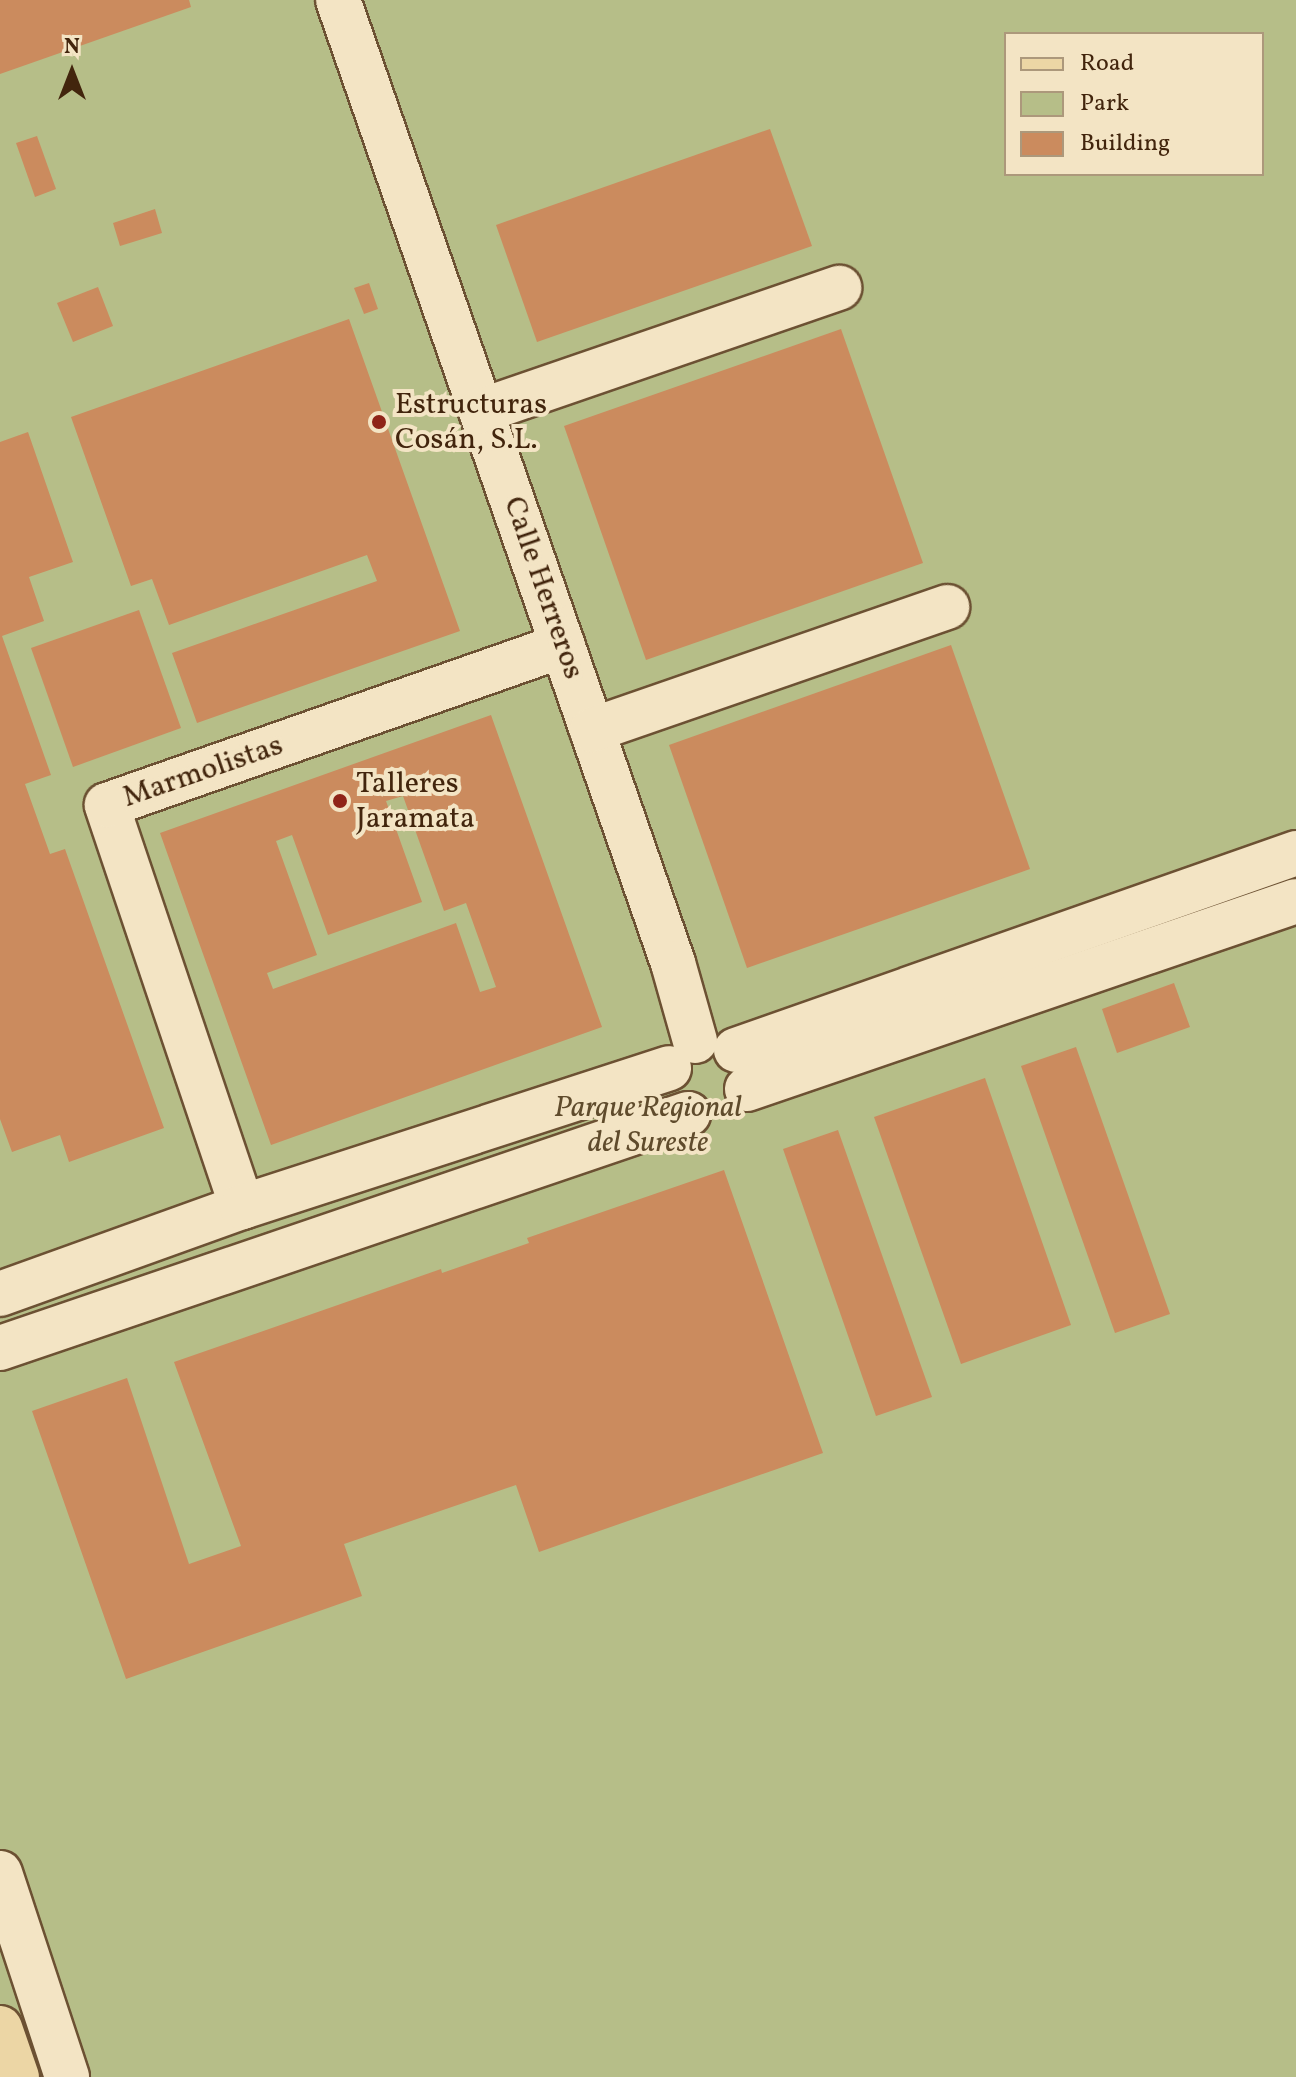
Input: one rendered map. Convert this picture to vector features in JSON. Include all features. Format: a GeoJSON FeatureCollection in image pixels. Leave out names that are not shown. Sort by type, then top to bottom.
{"type":"FeatureCollection","features":[{"type":"Feature","properties":{"kind":"main road"},"geometry":{"type":"LineString","coordinates":[[0,2028],[17,2077]]}},
{"type":"Feature","properties":{"kind":"lane","name":"Calle Herreros"},"geometry":{"type":"LineString","coordinates":[[338,0],[592,730],[712,1062],[670,1095],[688,1114]]}},
{"type":"Feature","properties":{"kind":"lane"},"geometry":{"type":"LineString","coordinates":[[481,411],[839,288]]}},
{"type":"Feature","properties":{"kind":"lane"},"geometry":{"type":"LineString","coordinates":[[592,730],[947,607]]}},
{"type":"Feature","properties":{"kind":"lane","name":"Marmolistas"},"geometry":{"type":"LineString","coordinates":[[242,1207],[107,805],[563,645]]}},
{"type":"Feature","properties":{"kind":"lane"},"geometry":{"type":"LineString","coordinates":[[712,1062],[1296,853]]}},
{"type":"Feature","properties":{"kind":"lane"},"geometry":{"type":"LineString","coordinates":[[712,1062],[724,1116],[688,1114],[13,1344],[3,1283],[712,1062],[1296,901]]}},
{"type":"Feature","properties":{"kind":"lane"},"geometry":{"type":"LineString","coordinates":[[0,1873],[67,2077]]}},
{"type":"Feature","properties":{"kind":"green space","name":"Parque Regional del Sureste"},"geometry":{"type":"Polygon","coordinates":[[[0,0],[1296,0],[1296,2077],[0,2077],[0,0]]]}},
{"type":"Feature","properties":{"kind":"building"},"geometry":{"type":"Polygon","coordinates":[[[0,0],[189,0],[191,7],[0,74],[0,0]]]}},
{"type":"Feature","properties":{"kind":"building"},"geometry":{"type":"Polygon","coordinates":[[[770,129],[812,246],[537,342],[496,225],[770,129]]]}},
{"type":"Feature","properties":{"kind":"building"},"geometry":{"type":"Polygon","coordinates":[[[37,136],[56,189],[35,197],[16,143],[37,136]]]}},
{"type":"Feature","properties":{"kind":"building"},"geometry":{"type":"Polygon","coordinates":[[[155,209],[162,233],[120,246],[113,223],[155,209]]]}},
{"type":"Feature","properties":{"kind":"building"},"geometry":{"type":"Polygon","coordinates":[[[369,283],[378,309],[364,314],[354,288],[369,283]]]}},
{"type":"Feature","properties":{"kind":"building"},"geometry":{"type":"Polygon","coordinates":[[[98,287],[113,326],[73,342],[57,303],[98,287]]]}},
{"type":"Feature","properties":{"kind":"building"},"geometry":{"type":"Polygon","coordinates":[[[349,319],[460,631],[197,723],[172,653],[377,581],[367,555],[169,625],[152,579],[131,586],[71,417],[349,319]]]}},
{"type":"Feature","properties":{"kind":"building"},"geometry":{"type":"Polygon","coordinates":[[[841,329],[923,563],[646,660],[564,426],[841,329]]]}},
{"type":"Feature","properties":{"kind":"building"},"geometry":{"type":"Polygon","coordinates":[[[28,432],[73,562],[29,577],[44,621],[2,636],[51,775],[25,784],[50,854],[65,849],[164,1128],[69,1162],[60,1135],[12,1152],[0,1119],[0,442],[28,432]]]}},
{"type":"Feature","properties":{"kind":"building"},"geometry":{"type":"Polygon","coordinates":[[[139,610],[181,728],[73,767],[31,648],[139,610]]]}},
{"type":"Feature","properties":{"kind":"building"},"geometry":{"type":"Polygon","coordinates":[[[951,645],[1030,869],[747,968],[669,745],[951,645]]]}},
{"type":"Feature","properties":{"kind":"building"},"geometry":{"type":"Polygon","coordinates":[[[491,715],[602,1027],[271,1145],[160,833],[491,715]],[[403,796],[386,801],[422,902],[328,935],[292,835],[276,841],[317,955],[267,973],[273,989],[456,923],[480,992],[496,987],[466,903],[444,911],[403,796]]]}},
{"type":"Feature","properties":{"kind":"building"},"geometry":{"type":"Polygon","coordinates":[[[1174,983],[1190,1027],[1117,1053],[1102,1009],[1174,983]]]}},
{"type":"Feature","properties":{"kind":"building"},"geometry":{"type":"Polygon","coordinates":[[[1076,1047],[1170,1314],[1115,1333],[1021,1066],[1076,1047]]]}},
{"type":"Feature","properties":{"kind":"building"},"geometry":{"type":"Polygon","coordinates":[[[985,1078],[1071,1325],[961,1364],[874,1117],[985,1078]]]}},
{"type":"Feature","properties":{"kind":"building"},"geometry":{"type":"Polygon","coordinates":[[[838,1130],[932,1397],[876,1416],[783,1149],[838,1130]]]}},
{"type":"Feature","properties":{"kind":"building"},"geometry":{"type":"Polygon","coordinates":[[[724,1170],[823,1453],[539,1552],[516,1485],[344,1544],[362,1596],[126,1679],[32,1411],[127,1378],[189,1564],[241,1546],[174,1362],[441,1269],[442,1273],[529,1243],[527,1238],[724,1170]]]}},
{"type":"Feature","properties":{"kind":"place","name":"Estructuras Cosán, S.L."},"geometry":{"type":"Point","coordinates":[379,422]}},
{"type":"Feature","properties":{"kind":"place","name":"Talleres Jaramata"},"geometry":{"type":"Point","coordinates":[340,801]}}]}
